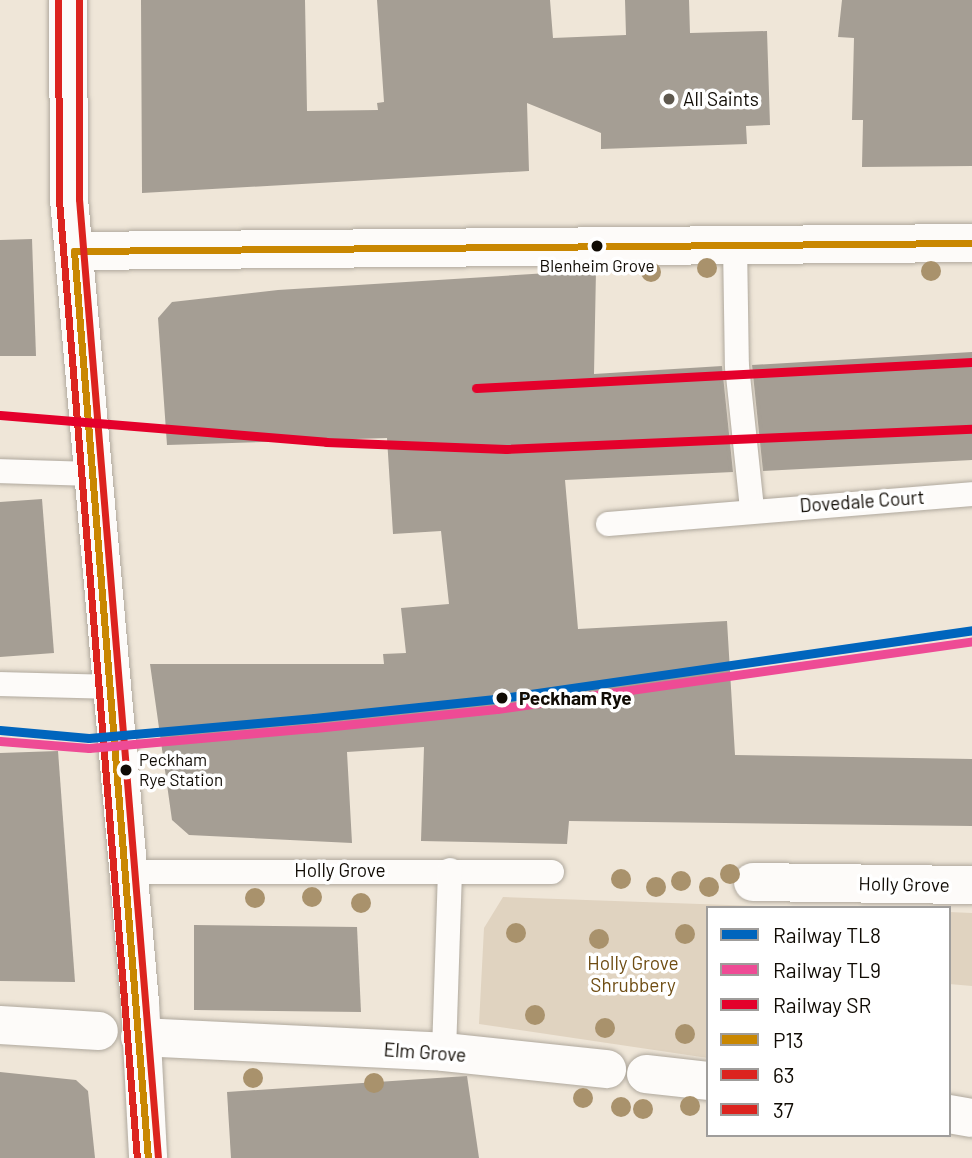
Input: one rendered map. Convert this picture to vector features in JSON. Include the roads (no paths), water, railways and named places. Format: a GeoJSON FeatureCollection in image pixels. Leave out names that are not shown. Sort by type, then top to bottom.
{"type":"FeatureCollection","features":[{"type":"Feature","properties":{"kind":"street"},"geometry":{"type":"LineString","coordinates":[[68,0],[74,251],[114,687],[148,1158]]}},
{"type":"Feature","properties":{"kind":"street"},"geometry":{"type":"LineString","coordinates":[[74,251],[972,243]]}},
{"type":"Feature","properties":{"kind":"street","name":"Holly Grove"},"geometry":{"type":"LineString","coordinates":[[752,882],[972,885]]}},
{"type":"Feature","properties":{"kind":"street"},"geometry":{"type":"LineString","coordinates":[[0,1025],[99,1031]]}},
{"type":"Feature","properties":{"kind":"street","name":"Elm Grove"},"geometry":{"type":"LineString","coordinates":[[140,1037],[444,1052],[607,1069]]}},
{"type":"Feature","properties":{"kind":"street","name":"Elm Grove"},"geometry":{"type":"LineString","coordinates":[[646,1074],[706,1082]]}},
{"type":"Feature","properties":{"kind":"street"},"geometry":{"type":"LineString","coordinates":[[951,1114],[972,1118]]}},
{"type":"Feature","properties":{"kind":"lane"},"geometry":{"type":"LineString","coordinates":[[735,244],[737,366],[752,508]]}},
{"type":"Feature","properties":{"kind":"lane"},"geometry":{"type":"LineString","coordinates":[[0,471],[96,474]]}},
{"type":"Feature","properties":{"kind":"lane","name":"Dovedale Court"},"geometry":{"type":"LineString","coordinates":[[608,524],[752,508],[972,494]]}},
{"type":"Feature","properties":{"kind":"lane"},"geometry":{"type":"LineString","coordinates":[[0,684],[114,687]]}},
{"type":"Feature","properties":{"kind":"lane"},"geometry":{"type":"LineString","coordinates":[[444,1052],[450,870]]}},
{"type":"Feature","properties":{"kind":"lane","name":"Holly Grove"},"geometry":{"type":"LineString","coordinates":[[128,872],[552,872]]}},
{"type":"Feature","properties":{"kind":"lane","name":"Elm Grove"},"geometry":{"type":"LineString","coordinates":[[607,1069],[646,1074]]}},
{"type":"Feature","properties":{"kind":"rail line","name":"SR"},"geometry":{"type":"LineString","coordinates":[[476,388],[972,362]]}},
{"type":"Feature","properties":{"kind":"rail line","name":"SR"},"geometry":{"type":"LineString","coordinates":[[0,415],[326,442],[506,449],[972,429]]}},
{"type":"Feature","properties":{"kind":"rail line","name":"TL8"},"geometry":{"type":"LineString","coordinates":[[0,730],[89,738],[314,718],[495,699],[972,630]]}},
{"type":"Feature","properties":{"kind":"rail line","name":"TL9"},"geometry":{"type":"LineString","coordinates":[[0,741],[89,748],[315,728],[497,709],[972,641]]}},
{"type":"Feature","properties":{"kind":"place","name":"All Saints"},"geometry":{"type":"Point","coordinates":[669,99]}},
{"type":"Feature","properties":{"kind":"place","name":"Blenheim Grove"},"geometry":{"type":"Point","coordinates":[597,246]}},
{"type":"Feature","properties":{"kind":"place","name":"Peckham Rye"},"geometry":{"type":"Point","coordinates":[502,698]}},
{"type":"Feature","properties":{"kind":"place","name":"Peckham Rye Station"},"geometry":{"type":"Point","coordinates":[126,770]}},
{"type":"Feature","properties":{"kind":"park label","name":"Holly Grove Shrubbery"},"geometry":{"type":"Point","coordinates":[633,974]}}]}
